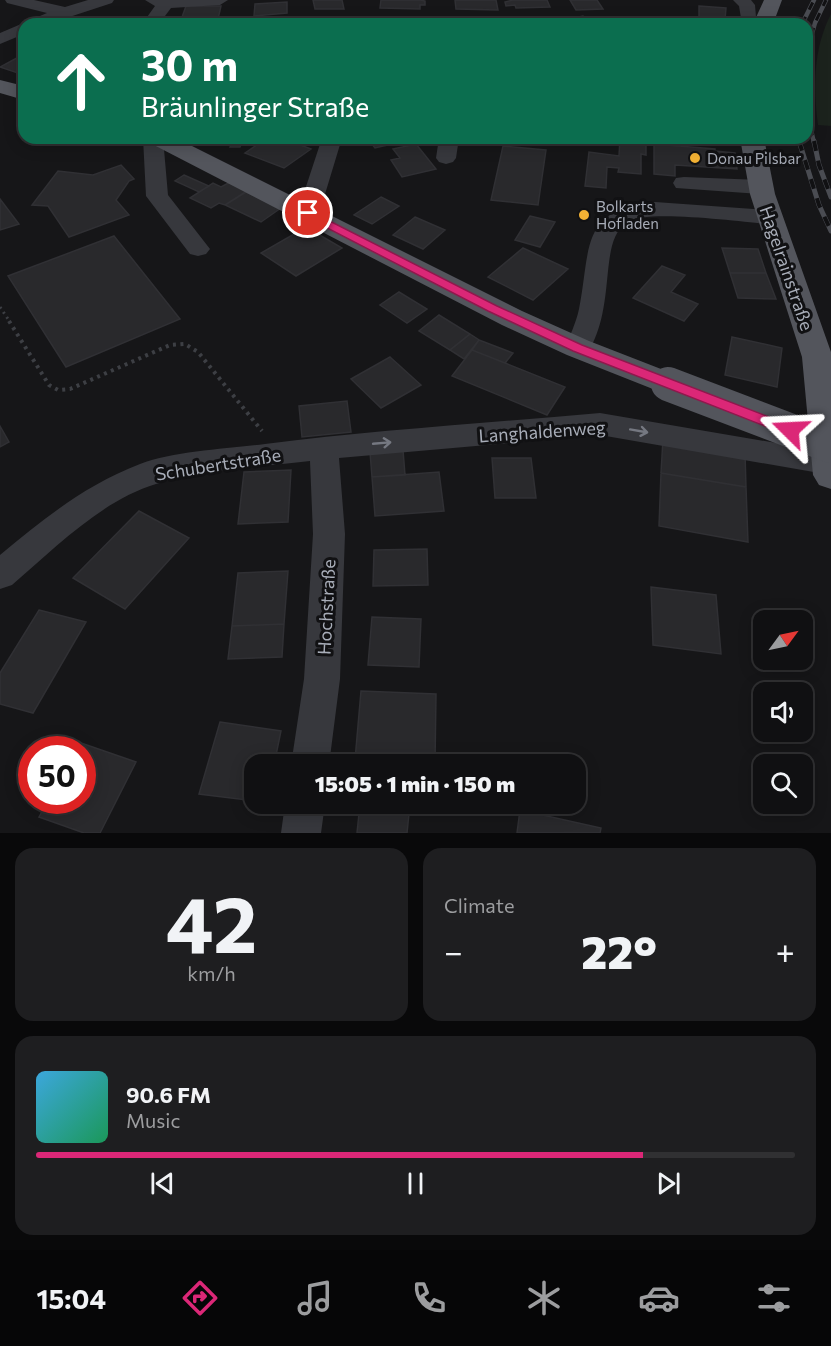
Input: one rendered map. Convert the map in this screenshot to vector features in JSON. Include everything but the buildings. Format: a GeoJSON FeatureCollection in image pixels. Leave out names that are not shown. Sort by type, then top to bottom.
{"type":"FeatureCollection","features":[{"type":"Feature","properties":{"kind":"main road"},"geometry":{"type":"LineString","coordinates":[[765,18],[773,0]]}},
{"type":"Feature","properties":{"kind":"main road"},"geometry":{"type":"LineString","coordinates":[[0,86],[18,91]]}},
{"type":"Feature","properties":{"kind":"main road"},"geometry":{"type":"LineString","coordinates":[[170,144],[492,308],[578,348],[668,384],[829,454]]}},
{"type":"Feature","properties":{"kind":"main road","name":"Hagelrainstraße"},"geometry":{"type":"LineString","coordinates":[[753,144],[768,217],[804,311],[818,360],[829,454]]}},
{"type":"Feature","properties":{"kind":"street"},"geometry":{"type":"LineString","coordinates":[[13,0],[65,12]]}},
{"type":"Feature","properties":{"kind":"street"},"geometry":{"type":"LineString","coordinates":[[49,18],[106,0]]}},
{"type":"Feature","properties":{"kind":"street"},"geometry":{"type":"LineString","coordinates":[[152,18],[159,2],[220,0]]}},
{"type":"Feature","properties":{"kind":"street"},"geometry":{"type":"LineString","coordinates":[[741,0],[747,5],[748,18]]}},
{"type":"Feature","properties":{"kind":"street"},"geometry":{"type":"LineString","coordinates":[[0,39],[18,31]]}},
{"type":"Feature","properties":{"kind":"street"},"geometry":{"type":"LineString","coordinates":[[153,144],[157,196],[198,249]]}},
{"type":"Feature","properties":{"kind":"street"},"geometry":{"type":"LineString","coordinates":[[308,213],[330,144]]}},
{"type":"Feature","properties":{"kind":"street"},"geometry":{"type":"LineString","coordinates":[[684,183],[760,187]]}},
{"type":"Feature","properties":{"kind":"street"},"geometry":{"type":"LineString","coordinates":[[578,348],[590,317],[601,245],[606,229],[619,217],[639,210],[655,209],[768,217]]}},
{"type":"Feature","properties":{"kind":"street","name":"Langhaldenweg"},"geometry":{"type":"LineString","coordinates":[[324,448],[600,424],[829,454]]}},
{"type":"Feature","properties":{"kind":"street","name":"Schubertstraße"},"geometry":{"type":"LineString","coordinates":[[0,575],[67,518],[99,497],[150,473],[205,463],[324,448]]}},
{"type":"Feature","properties":{"kind":"street","name":"Hochstraße"},"geometry":{"type":"LineString","coordinates":[[312,754],[322,678],[329,545],[324,448]]}},
{"type":"Feature","properties":{"kind":"street"},"geometry":{"type":"LineString","coordinates":[[301,833],[304,814]]}},
{"type":"Feature","properties":{"kind":"path"},"geometry":{"type":"LineString","coordinates":[[0,307],[49,385],[58,390],[70,389],[170,345],[185,344],[198,351],[280,454]]}},
{"type":"Feature","properties":{"kind":"shaded area"},"geometry":{"type":"Polygon","coordinates":[[[831,14],[831,126],[818,125],[815,82],[821,41],[831,14]]]}},
{"type":"Feature","properties":{"kind":"railway"},"geometry":{"type":"LineString","coordinates":[[805,18],[814,0]]}},
{"type":"Feature","properties":{"kind":"railway"},"geometry":{"type":"LineString","coordinates":[[813,30],[826,0]]}},
{"type":"Feature","properties":{"kind":"railway"},"geometry":{"type":"LineString","coordinates":[[813,139],[814,143]]}},
{"type":"Feature","properties":{"kind":"railway"},"geometry":{"type":"LineString","coordinates":[[814,141],[819,165],[831,197]]}},
{"type":"Feature","properties":{"kind":"railway"},"geometry":{"type":"LineString","coordinates":[[800,144],[819,205],[831,231]]}},
{"type":"Feature","properties":{"kind":"place","name":"Donau Pilsbar"},"geometry":{"type":"Point","coordinates":[695,158]}},
{"type":"Feature","properties":{"kind":"place","name":"Bolkarts Hofladen"},"geometry":{"type":"Point","coordinates":[584,215]}},
{"type":"Feature","properties":{"kind":"route"},"geometry":{"type":"LineString","coordinates":[[308,213],[512,318],[578,348],[790,430]]}}]}
